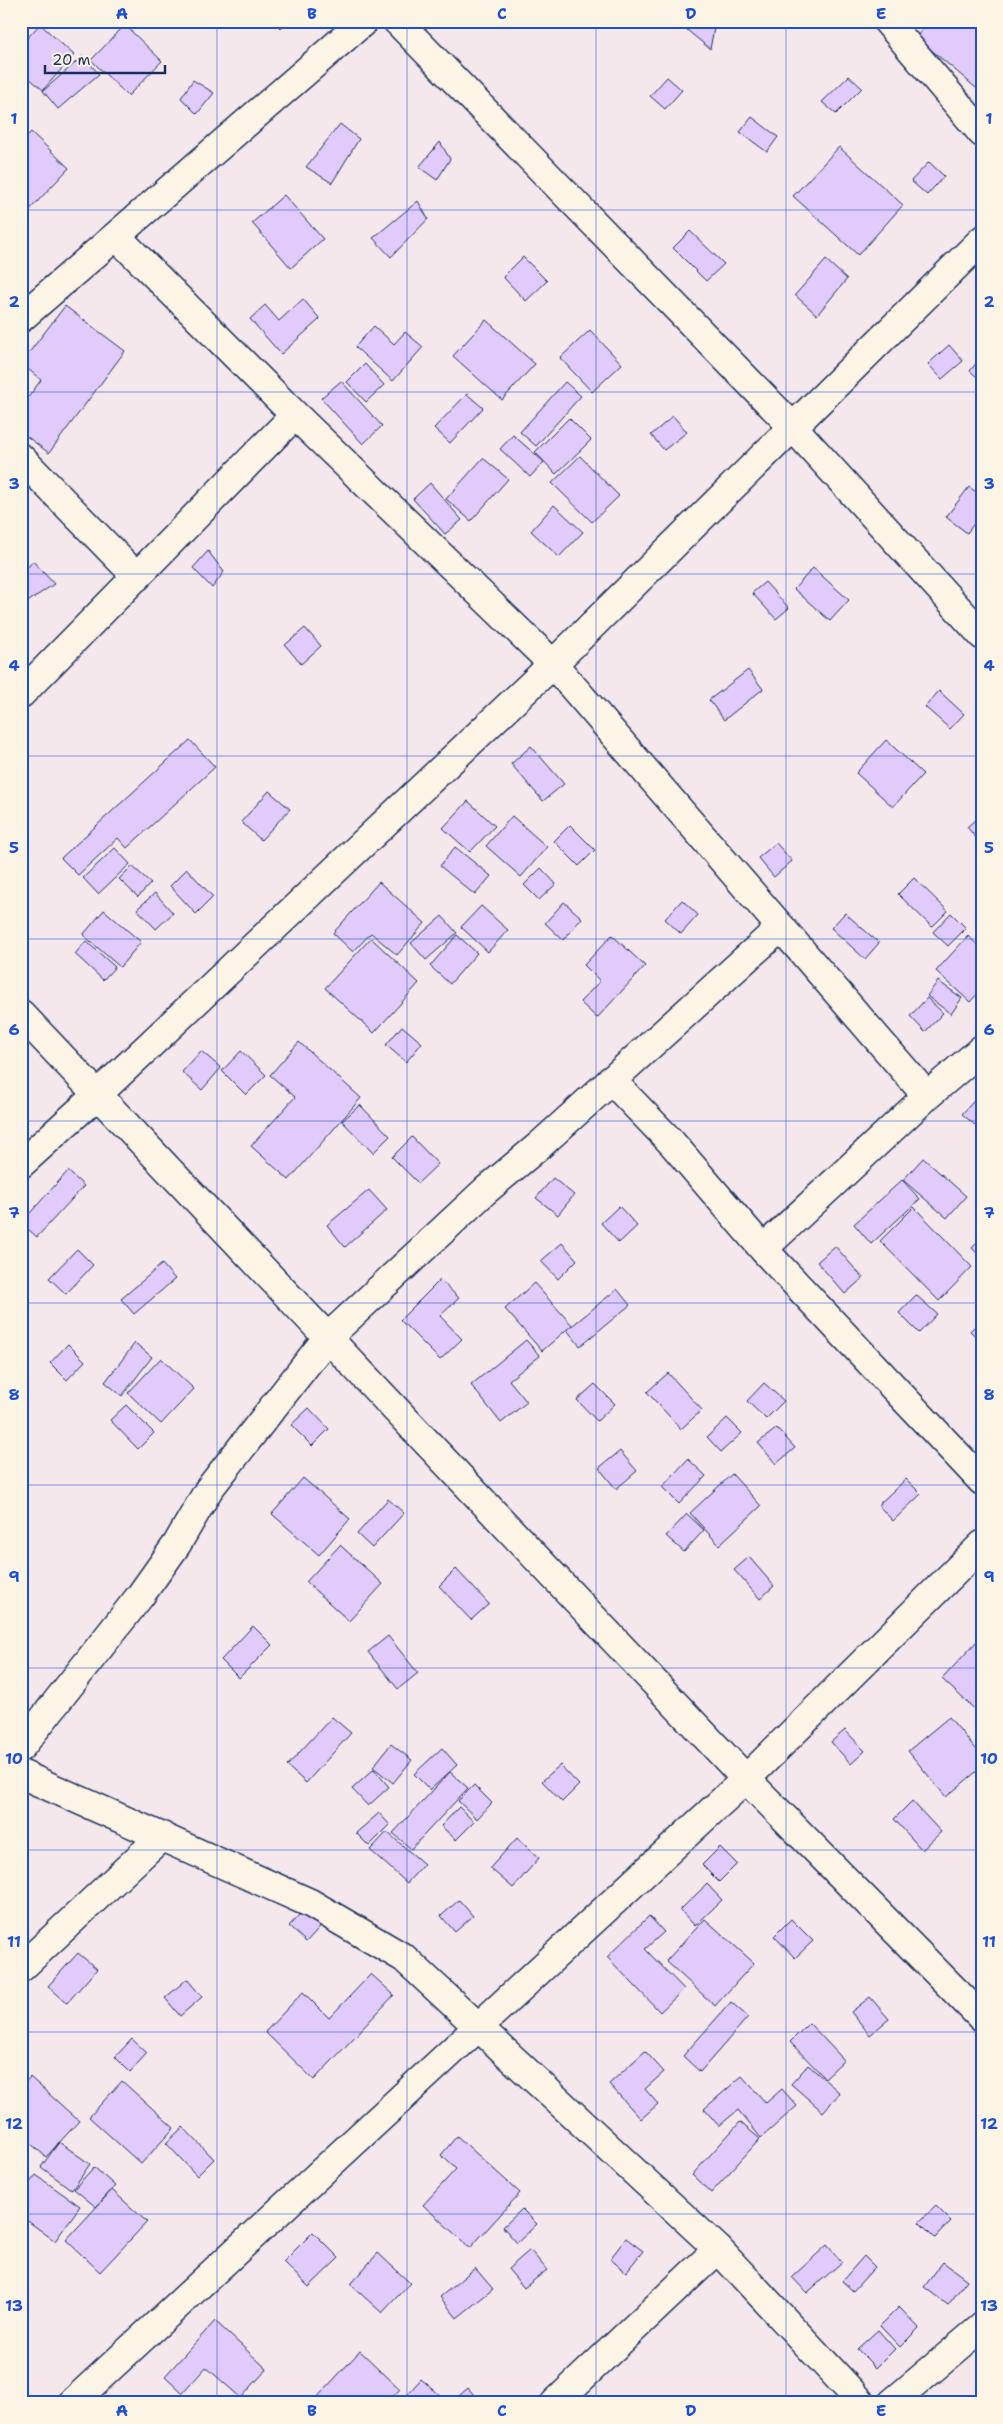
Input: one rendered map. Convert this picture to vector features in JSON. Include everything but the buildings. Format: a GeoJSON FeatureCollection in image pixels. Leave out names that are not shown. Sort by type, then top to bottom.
{"type":"FeatureCollection","features":[{"type":"Feature","properties":{"kind":"street"},"geometry":{"type":"LineString","coordinates":[[21,318],[60,282],[117,237],[364,21]]}},
{"type":"Feature","properties":{"kind":"street"},"geometry":{"type":"LineString","coordinates":[[397,21],[792,426],[982,635]]}},
{"type":"Feature","properties":{"kind":"street"},"geometry":{"type":"LineString","coordinates":[[887,21],[982,133]]}},
{"type":"Feature","properties":{"kind":"street"},"geometry":{"type":"LineString","coordinates":[[117,237],[295,415],[552,664],[927,1096]]}},
{"type":"Feature","properties":{"kind":"street"},"geometry":{"type":"LineString","coordinates":[[21,1164],[97,1095],[552,664],[982,240]]}},
{"type":"Feature","properties":{"kind":"street"},"geometry":{"type":"LineString","coordinates":[[21,694],[295,415]]}},
{"type":"Feature","properties":{"kind":"street"},"geometry":{"type":"LineString","coordinates":[[21,458],[137,576]]}},
{"type":"Feature","properties":{"kind":"street"},"geometry":{"type":"LineString","coordinates":[[21,1747],[140,1596],[177,1544],[209,1489],[327,1338],[485,1191],[781,927]]}},
{"type":"Feature","properties":{"kind":"street"},"geometry":{"type":"LineString","coordinates":[[21,1014],[746,1779],[982,2018]]}},
{"type":"Feature","properties":{"kind":"street"},"geometry":{"type":"LineString","coordinates":[[763,1249],[927,1096],[982,1049]]}},
{"type":"Feature","properties":{"kind":"street"},"geometry":{"type":"LineString","coordinates":[[611,1080],[672,1143],[763,1249],[982,1481]]}},
{"type":"Feature","properties":{"kind":"street"},"geometry":{"type":"LineString","coordinates":[[72,2403],[746,1779],[982,1545]]}},
{"type":"Feature","properties":{"kind":"street"},"geometry":{"type":"LineString","coordinates":[[21,1774],[310,1903],[404,1958],[718,2249],[862,2403]]}},
{"type":"Feature","properties":{"kind":"street"},"geometry":{"type":"LineString","coordinates":[[21,1968],[162,1836]]}},
{"type":"Feature","properties":{"kind":"street"},"geometry":{"type":"LineString","coordinates":[[555,2403],[718,2249]]}},
{"type":"Feature","properties":{"kind":"street"},"geometry":{"type":"LineString","coordinates":[[892,2403],[982,2327]]}}]}
